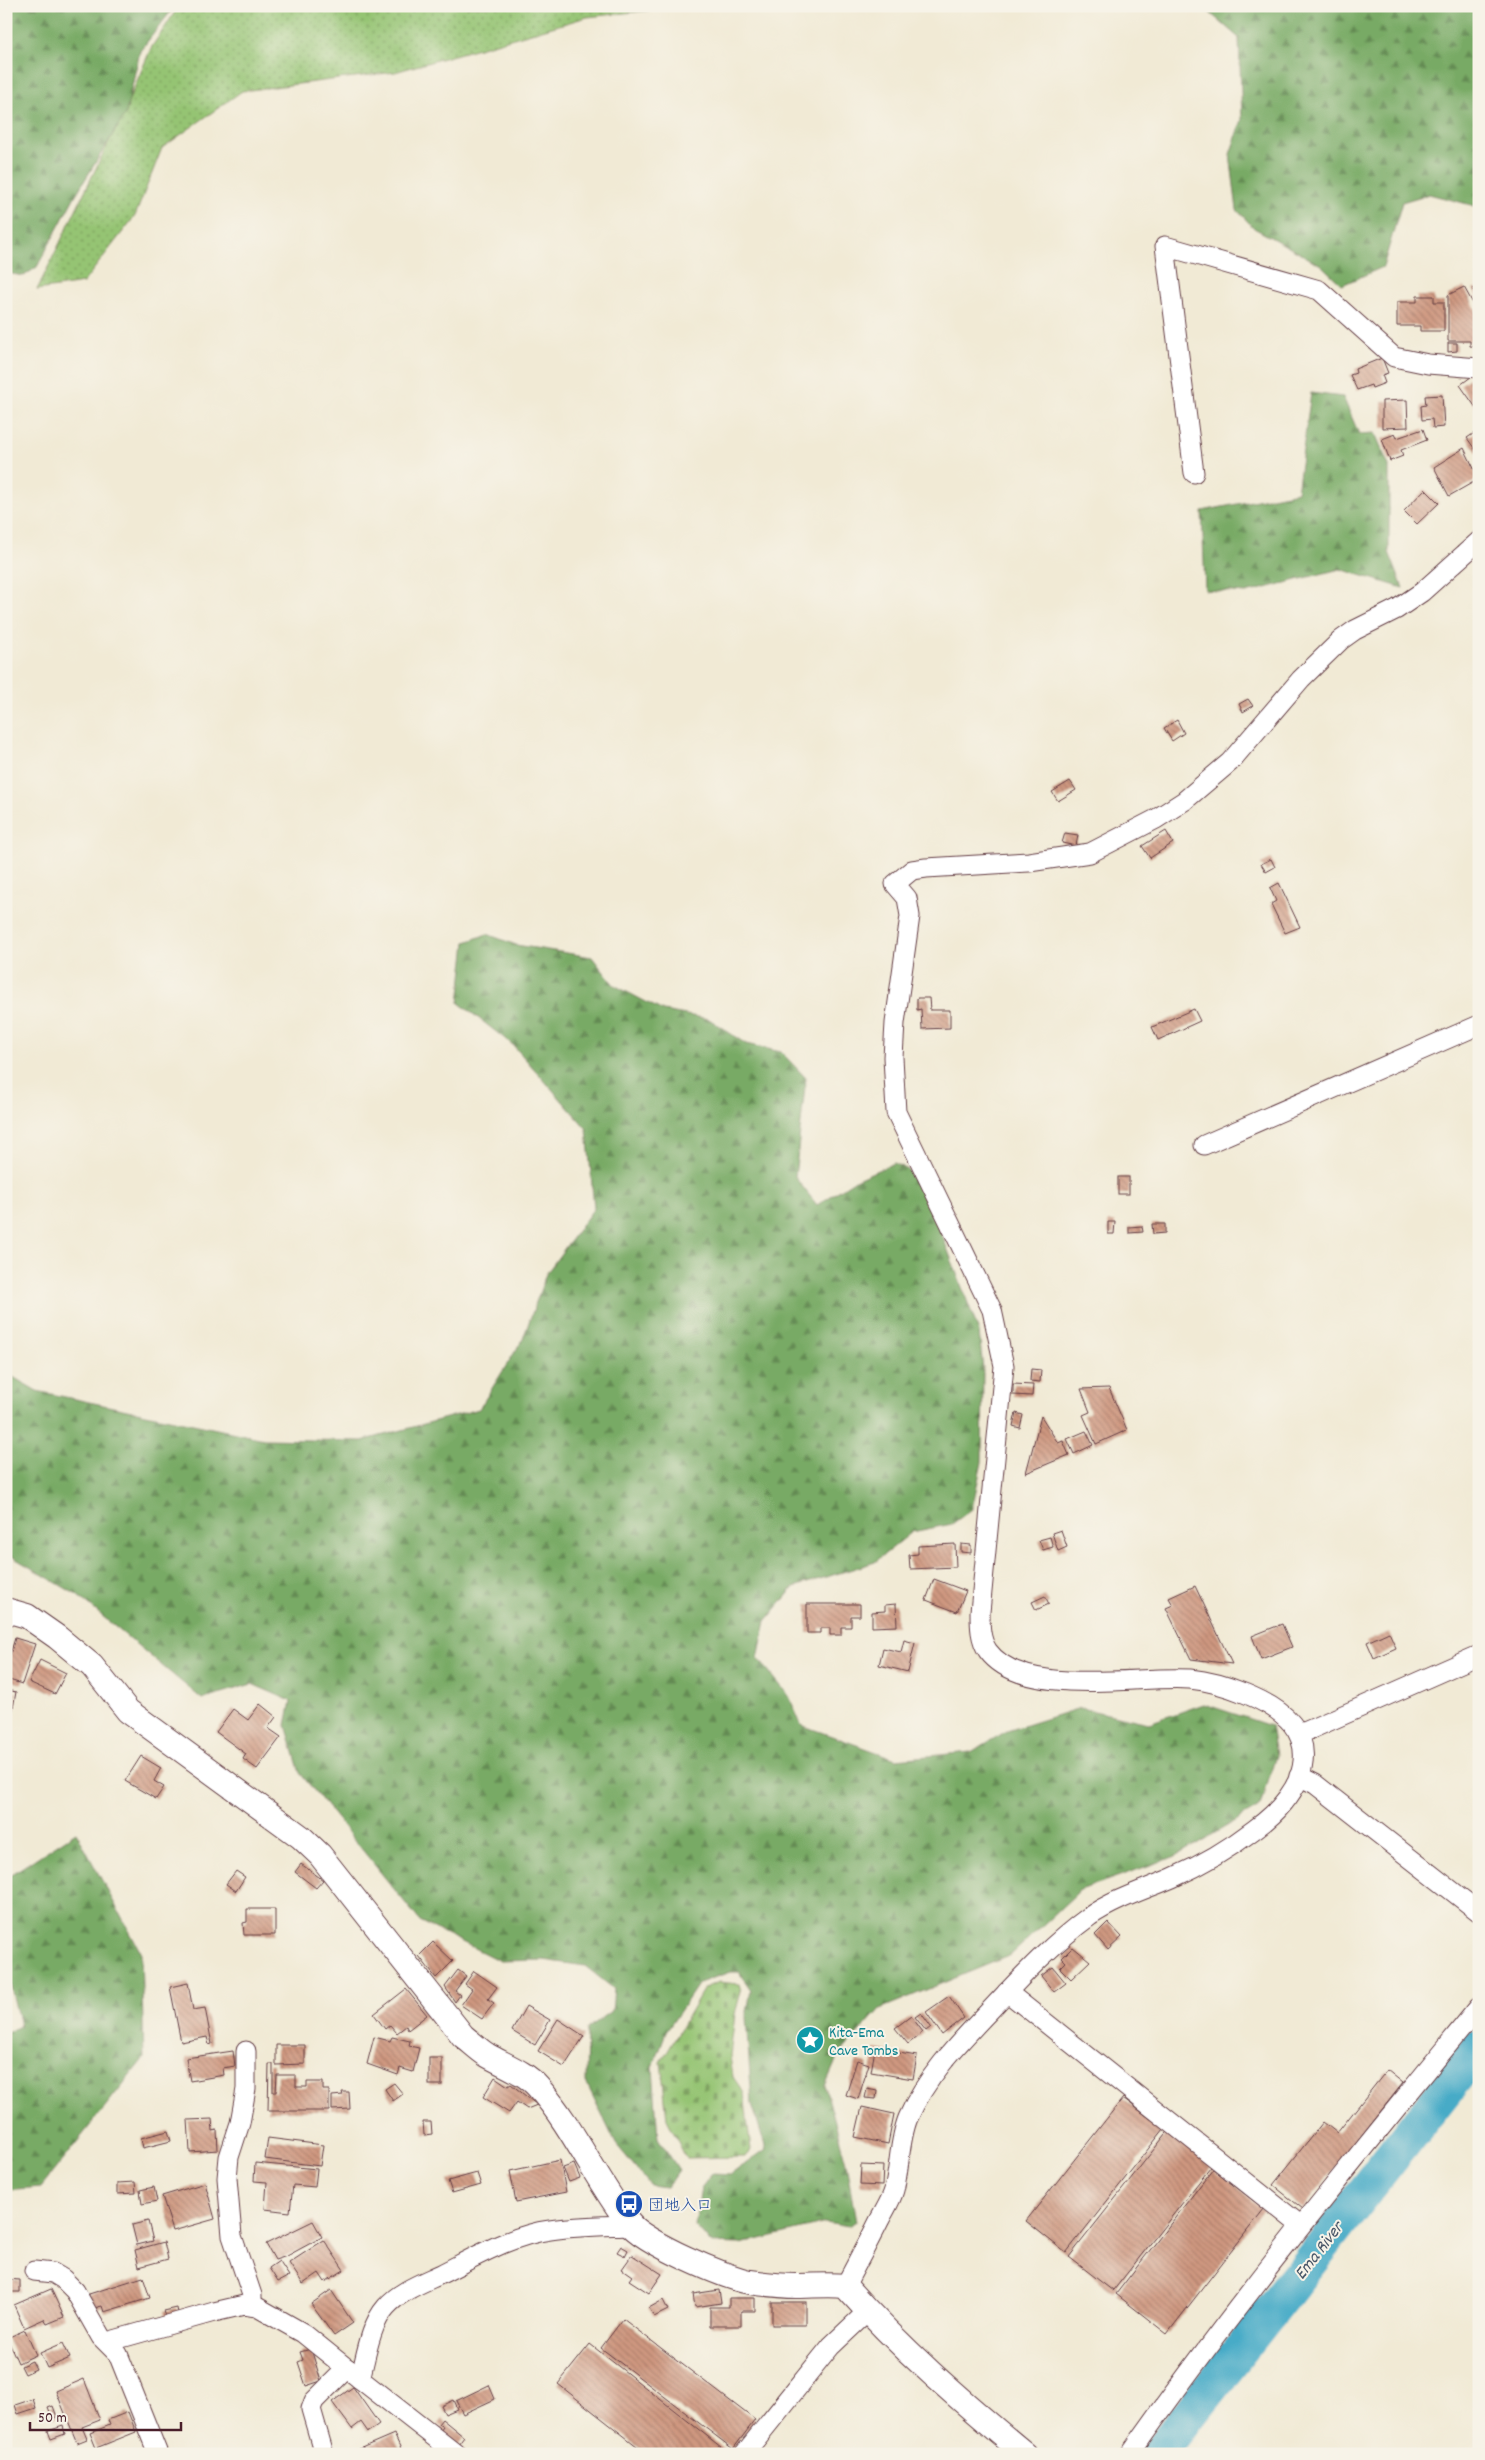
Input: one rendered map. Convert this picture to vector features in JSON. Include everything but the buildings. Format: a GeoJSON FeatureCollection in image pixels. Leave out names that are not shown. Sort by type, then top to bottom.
{"type":"FeatureCollection","features":[{"type":"Feature","properties":{"kind":"street"},"geometry":{"type":"LineString","coordinates":[[1194,473],[1165,246],[1319,290],[1394,357],[1428,364],[1479,368]]}},
{"type":"Feature","properties":{"kind":"street"},"geometry":{"type":"LineString","coordinates":[[845,2286],[893,2193],[907,2122],[920,2093],[938,2065],[1045,1954],[1090,1916],[1120,1899],[1211,1860],[1234,1846],[1265,1822],[1287,1799],[1299,1776],[1304,1751],[1300,1734],[1283,1714],[1261,1700],[1213,1684],[1194,1679],[1163,1678],[1100,1681],[1052,1680],[1021,1672],[997,1660],[986,1649],[980,1631],[980,1612],[1004,1366],[992,1310],[915,1156],[896,1112],[893,1057],[895,1023],[910,916],[907,898],[895,884],[912,870],[1030,862],[1090,853],[1156,819],[1184,801],[1230,762],[1302,678],[1341,640],[1355,630],[1397,609],[1422,592],[1479,540]]}},
{"type":"Feature","properties":{"kind":"street"},"geometry":{"type":"LineString","coordinates":[[1204,1145],[1479,1025]]}},
{"type":"Feature","properties":{"kind":"street"},"geometry":{"type":"LineString","coordinates":[[6,1610],[27,1616],[57,1637],[92,1666],[128,1712],[301,1837],[320,1855],[463,2036],[485,2054],[523,2074],[537,2086],[565,2121],[630,2225],[654,2243],[698,2263],[748,2281],[796,2286],[825,2284],[845,2286],[867,2312],[967,2406],[1026,2454]]}},
{"type":"Feature","properties":{"kind":"street"},"geometry":{"type":"LineString","coordinates":[[1300,1734],[1479,1655]]}},
{"type":"Feature","properties":{"kind":"street"},"geometry":{"type":"LineString","coordinates":[[1299,1776],[1315,1784],[1479,1912]]}},
{"type":"Feature","properties":{"kind":"street"},"geometry":{"type":"LineString","coordinates":[[1007,1992],[1300,2225]]}},
{"type":"Feature","properties":{"kind":"street"},"geometry":{"type":"LineString","coordinates":[[1130,2454],[1188,2372],[1300,2225],[1479,2008]]}},
{"type":"Feature","properties":{"kind":"street"},"geometry":{"type":"LineString","coordinates":[[246,2051],[246,2089],[240,2123],[229,2157],[227,2178],[232,2236],[235,2251],[252,2295],[252,2306]]}},
{"type":"Feature","properties":{"kind":"street"},"geometry":{"type":"LineString","coordinates":[[324,2454],[311,2409],[314,2401],[353,2373],[384,2309],[397,2296],[483,2253],[526,2236],[550,2230],[630,2225]]}},
{"type":"Feature","properties":{"kind":"street"},"geometry":{"type":"LineString","coordinates":[[34,2271],[53,2273],[63,2279],[75,2291],[101,2337],[118,2354],[158,2454]]}},
{"type":"Feature","properties":{"kind":"street"},"geometry":{"type":"LineString","coordinates":[[108,2342],[214,2312],[244,2305],[257,2307],[303,2334],[456,2454]]}},
{"type":"Feature","properties":{"kind":"street"},"geometry":{"type":"LineString","coordinates":[[744,2454],[831,2346],[867,2312]]}},
{"type":"Feature","properties":{"kind":"green space"},"geometry":{"type":"Polygon","coordinates":[[[6,6],[175,6],[140,51],[126,113],[75,196],[37,267],[24,276],[6,273],[6,6]]]}},
{"type":"Feature","properties":{"kind":"green space"},"geometry":{"type":"Polygon","coordinates":[[[179,6],[692,6],[587,17],[395,72],[242,91],[162,148],[135,216],[83,283],[37,290],[129,100],[151,48],[179,6]]]}},
{"type":"Feature","properties":{"kind":"green space"},"geometry":{"type":"Polygon","coordinates":[[[1202,6],[1479,6],[1479,207],[1429,194],[1402,202],[1383,267],[1342,285],[1321,265],[1254,228],[1237,210],[1230,154],[1242,120],[1239,38],[1202,6]]]}},
{"type":"Feature","properties":{"kind":"green space"},"geometry":{"type":"Polygon","coordinates":[[[1311,393],[1343,397],[1359,434],[1375,433],[1389,466],[1389,552],[1403,588],[1340,569],[1246,593],[1205,590],[1202,511],[1297,492],[1311,393]]]}},
{"type":"Feature","properties":{"kind":"green space"},"geometry":{"type":"Polygon","coordinates":[[[487,934],[516,945],[592,957],[614,985],[663,1011],[709,1019],[746,1044],[781,1052],[806,1078],[795,1177],[817,1205],[857,1179],[894,1163],[908,1170],[936,1219],[979,1332],[983,1369],[982,1462],[972,1509],[952,1524],[912,1532],[875,1562],[794,1587],[766,1621],[758,1658],[789,1696],[801,1725],[896,1759],[971,1752],[1007,1731],[1080,1708],[1149,1723],[1204,1704],[1271,1726],[1276,1755],[1261,1806],[1176,1856],[1080,1890],[1011,1955],[880,2009],[838,2056],[825,2086],[846,2163],[856,2222],[849,2227],[826,2223],[740,2244],[711,2243],[695,2226],[701,2188],[712,2174],[730,2175],[766,2149],[752,2104],[746,2017],[751,1990],[739,1972],[730,1972],[699,1983],[666,2032],[653,2067],[658,2138],[679,2170],[667,2187],[650,2185],[616,2144],[586,2082],[587,2029],[612,2011],[614,1989],[585,1966],[544,1960],[500,1961],[420,1921],[300,1773],[286,1725],[291,1701],[252,1684],[202,1699],[77,1595],[6,1553],[6,1373],[37,1391],[264,1439],[362,1441],[479,1409],[523,1339],[546,1274],[594,1208],[587,1129],[513,1045],[459,1003],[466,942],[487,934]]]}},
{"type":"Feature","properties":{"kind":"green space"},"geometry":{"type":"Polygon","coordinates":[[[76,1832],[141,1953],[144,2058],[41,2187],[6,2190],[6,2033],[20,2026],[6,1966],[6,1878],[76,1832]]]}},
{"type":"Feature","properties":{"kind":"green space"},"geometry":{"type":"Polygon","coordinates":[[[719,1982],[739,1984],[741,1991],[735,2014],[730,2056],[733,2077],[744,2093],[751,2151],[744,2157],[686,2158],[667,2119],[661,2062],[704,1988],[719,1982]]]}},
{"type":"Feature","properties":{"kind":"waterway","name":"Ema River"},"geometry":{"type":"LineString","coordinates":[[1158,2454],[1479,2047]]}},
{"type":"Feature","properties":{"kind":"place","name":"Kita-Ema Cave Tombs"},"geometry":{"type":"Point","coordinates":[810,2040]}},
{"type":"Feature","properties":{"kind":"place","name":"団地入口"},"geometry":{"type":"Point","coordinates":[629,2204]}}]}
